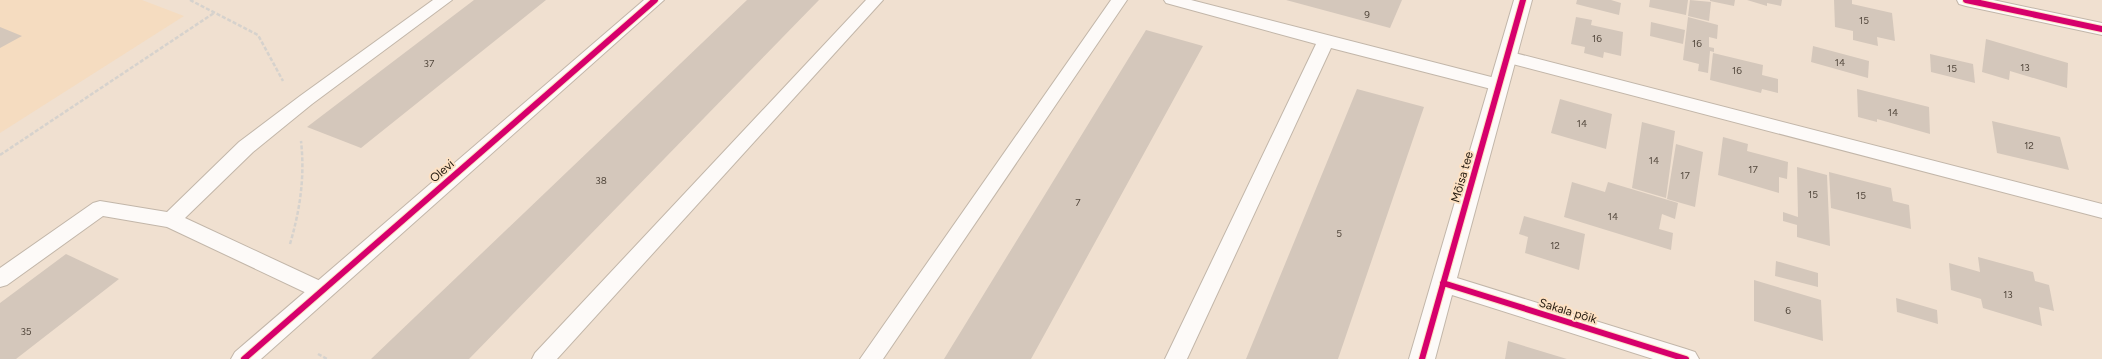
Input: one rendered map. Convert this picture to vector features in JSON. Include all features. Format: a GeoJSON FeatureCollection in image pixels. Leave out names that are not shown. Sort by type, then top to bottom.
{"type":"FeatureCollection","features":[{"type":"Feature","properties":{"kind":"street","name":"Olevi"},"geometry":{"type":"LineString","coordinates":[[244,359],[654,0]]}},
{"type":"Feature","properties":{"kind":"street","name":"Mõisa tee"},"geometry":{"type":"LineString","coordinates":[[1422,359],[1523,0]]}},
{"type":"Feature","properties":{"kind":"street"},"geometry":{"type":"LineString","coordinates":[[1966,0],[2102,29]]}},
{"type":"Feature","properties":{"kind":"street","name":"Sakala põik"},"geometry":{"type":"LineString","coordinates":[[1443,283],[1686,359]]}},
{"type":"Feature","properties":{"kind":"lane"},"geometry":{"type":"LineString","coordinates":[[171,220],[246,147],[306,100],[444,0]]}},
{"type":"Feature","properties":{"kind":"lane"},"geometry":{"type":"LineString","coordinates":[[543,359],[875,0]]}},
{"type":"Feature","properties":{"kind":"lane"},"geometry":{"type":"LineString","coordinates":[[871,359],[1119,0]]}},
{"type":"Feature","properties":{"kind":"lane"},"geometry":{"type":"LineString","coordinates":[[1172,0],[1499,85]]}},
{"type":"Feature","properties":{"kind":"lane"},"geometry":{"type":"LineString","coordinates":[[1176,359],[1326,41]]}},
{"type":"Feature","properties":{"kind":"lane"},"geometry":{"type":"LineString","coordinates":[[1507,57],[2102,211]]}},
{"type":"Feature","properties":{"kind":"lane"},"geometry":{"type":"LineString","coordinates":[[0,279],[100,208],[171,220],[322,291]]}},
{"type":"Feature","properties":{"kind":"path"},"geometry":{"type":"LineString","coordinates":[[0,155],[214,13]]}},
{"type":"Feature","properties":{"kind":"path"},"geometry":{"type":"LineString","coordinates":[[318,354],[327,359]]}},
{"type":"Feature","properties":{"kind":"shaded area"},"geometry":{"type":"Polygon","coordinates":[[[0,0],[142,0],[184,16],[0,133],[0,0]]]}},
{"type":"Feature","properties":{"kind":"building"},"geometry":{"type":"Polygon","coordinates":[[[474,0],[546,0],[361,148],[307,127],[474,0]]]}},
{"type":"Feature","properties":{"kind":"building"},"geometry":{"type":"Polygon","coordinates":[[[747,0],[819,0],[469,359],[371,359],[747,0]]]}},
{"type":"Feature","properties":{"kind":"building"},"geometry":{"type":"Polygon","coordinates":[[[1286,0],[1402,0],[1390,28],[1286,0]]]}},
{"type":"Feature","properties":{"kind":"building"},"geometry":{"type":"Polygon","coordinates":[[[1577,0],[1611,0],[1621,3],[1619,15],[1576,4],[1577,0]]]}},
{"type":"Feature","properties":{"kind":"building"},"geometry":{"type":"Polygon","coordinates":[[[1650,0],[1688,0],[1686,15],[1649,7],[1650,0]]]}},
{"type":"Feature","properties":{"kind":"building"},"geometry":{"type":"Polygon","coordinates":[[[1690,0],[1711,2],[1709,21],[1688,16],[1690,0]]]}},
{"type":"Feature","properties":{"kind":"building"},"geometry":{"type":"Polygon","coordinates":[[[1710,0],[1735,0],[1734,6],[1710,0]]]}},
{"type":"Feature","properties":{"kind":"building"},"geometry":{"type":"Polygon","coordinates":[[[1747,0],[1782,0],[1781,6],[1767,3],[1767,6],[1747,0]]]}},
{"type":"Feature","properties":{"kind":"building"},"geometry":{"type":"Polygon","coordinates":[[[1834,0],[1852,0],[1852,4],[1892,13],[1895,41],[1877,37],[1878,46],[1853,40],[1853,31],[1835,27],[1834,0]]]}},
{"type":"Feature","properties":{"kind":"building"},"geometry":{"type":"Polygon","coordinates":[[[1576,17],[1592,20],[1591,25],[1623,32],[1621,56],[1604,52],[1603,58],[1584,53],[1585,47],[1571,44],[1576,17]]]}},
{"type":"Feature","properties":{"kind":"building"},"geometry":{"type":"Polygon","coordinates":[[[1688,17],[1718,25],[1717,39],[1709,37],[1709,47],[1714,48],[1714,52],[1710,51],[1708,73],[1698,71],[1699,64],[1683,60],[1688,17]]]}},
{"type":"Feature","properties":{"kind":"building"},"geometry":{"type":"Polygon","coordinates":[[[1651,22],[1685,30],[1683,44],[1650,36],[1651,22]]]}},
{"type":"Feature","properties":{"kind":"building"},"geometry":{"type":"Polygon","coordinates":[[[0,27],[22,36],[0,48],[0,27]]]}},
{"type":"Feature","properties":{"kind":"building"},"geometry":{"type":"Polygon","coordinates":[[[1146,30],[1203,46],[1031,359],[944,359],[1146,30]]]}},
{"type":"Feature","properties":{"kind":"building"},"geometry":{"type":"Polygon","coordinates":[[[1986,39],[2068,63],[2067,88],[2010,71],[2009,80],[1982,72],[1986,39]]]}},
{"type":"Feature","properties":{"kind":"building"},"geometry":{"type":"Polygon","coordinates":[[[1813,46],[1869,61],[1868,78],[1811,62],[1813,46]]]}},
{"type":"Feature","properties":{"kind":"building"},"geometry":{"type":"Polygon","coordinates":[[[1713,53],[1763,65],[1762,75],[1778,79],[1778,93],[1762,89],[1761,93],[1710,80],[1713,53]]]}},
{"type":"Feature","properties":{"kind":"building"},"geometry":{"type":"Polygon","coordinates":[[[1930,54],[1973,64],[1975,83],[1931,72],[1930,54]]]}},
{"type":"Feature","properties":{"kind":"building"},"geometry":{"type":"Polygon","coordinates":[[[1357,89],[1424,107],[1338,359],[1246,359],[1357,89]]]}},
{"type":"Feature","properties":{"kind":"building"},"geometry":{"type":"Polygon","coordinates":[[[1857,89],[1929,107],[1930,134],[1877,119],[1877,122],[1858,117],[1857,89]]]}},
{"type":"Feature","properties":{"kind":"building"},"geometry":{"type":"Polygon","coordinates":[[[1560,99],[1612,114],[1606,149],[1551,133],[1560,99]]]}},
{"type":"Feature","properties":{"kind":"building"},"geometry":{"type":"Polygon","coordinates":[[[1992,121],[2060,137],[2069,170],[1997,153],[1992,121]]]}},
{"type":"Feature","properties":{"kind":"building"},"geometry":{"type":"Polygon","coordinates":[[[1642,122],[1675,131],[1666,198],[1632,188],[1642,122]]]}},
{"type":"Feature","properties":{"kind":"building"},"geometry":{"type":"Polygon","coordinates":[[[1723,137],[1748,144],[1747,151],[1788,162],[1787,179],[1779,177],[1779,193],[1718,175],[1723,137]]]}},
{"type":"Feature","properties":{"kind":"building"},"geometry":{"type":"Polygon","coordinates":[[[1676,144],[1703,152],[1695,207],[1667,199],[1676,144]]]}},
{"type":"Feature","properties":{"kind":"building"},"geometry":{"type":"Polygon","coordinates":[[[1797,167],[1827,175],[1830,246],[1797,237],[1797,225],[1783,221],[1783,212],[1798,217],[1797,167]]]}},
{"type":"Feature","properties":{"kind":"building"},"geometry":{"type":"Polygon","coordinates":[[[1829,172],[1891,188],[1893,201],[1909,205],[1911,229],[1831,208],[1829,172]]]}},
{"type":"Feature","properties":{"kind":"building"},"geometry":{"type":"Polygon","coordinates":[[[1572,182],[1605,192],[1608,182],[1678,203],[1675,219],[1662,214],[1659,229],[1673,233],[1671,250],[1564,217],[1572,182]]]}},
{"type":"Feature","properties":{"kind":"building"},"geometry":{"type":"Polygon","coordinates":[[[1524,216],[1585,234],[1579,270],[1525,253],[1528,237],[1519,234],[1524,216]]]}},
{"type":"Feature","properties":{"kind":"building"},"geometry":{"type":"Polygon","coordinates":[[[66,254],[119,279],[16,359],[0,359],[0,303],[66,254]]]}},
{"type":"Feature","properties":{"kind":"building"},"geometry":{"type":"Polygon","coordinates":[[[1978,257],[2033,272],[2035,281],[2049,285],[2054,311],[2039,307],[2042,326],[1983,308],[1981,299],[1951,290],[1949,263],[1980,272],[1978,257]]]}},
{"type":"Feature","properties":{"kind":"building"},"geometry":{"type":"Polygon","coordinates":[[[1776,261],[1818,273],[1818,287],[1775,276],[1776,261]]]}},
{"type":"Feature","properties":{"kind":"building"},"geometry":{"type":"Polygon","coordinates":[[[1754,280],[1821,300],[1823,341],[1754,321],[1754,280]]]}},
{"type":"Feature","properties":{"kind":"building"},"geometry":{"type":"Polygon","coordinates":[[[1896,298],[1937,310],[1938,324],[1897,312],[1896,298]]]}},
{"type":"Feature","properties":{"kind":"building"},"geometry":{"type":"Polygon","coordinates":[[[1508,341],[1567,359],[1505,359],[1508,341]]]}},
{"type":"Feature","properties":{"kind":"cycle path"},"geometry":{"type":"LineString","coordinates":[[244,359],[655,0]]}},
{"type":"Feature","properties":{"kind":"cycle path"},"geometry":{"type":"LineString","coordinates":[[1422,359],[1523,0]]}},
{"type":"Feature","properties":{"kind":"cycle path"},"geometry":{"type":"LineString","coordinates":[[1966,0],[2102,29]]}},
{"type":"Feature","properties":{"kind":"cycle path"},"geometry":{"type":"LineString","coordinates":[[1443,283],[1686,359]]}}]}
